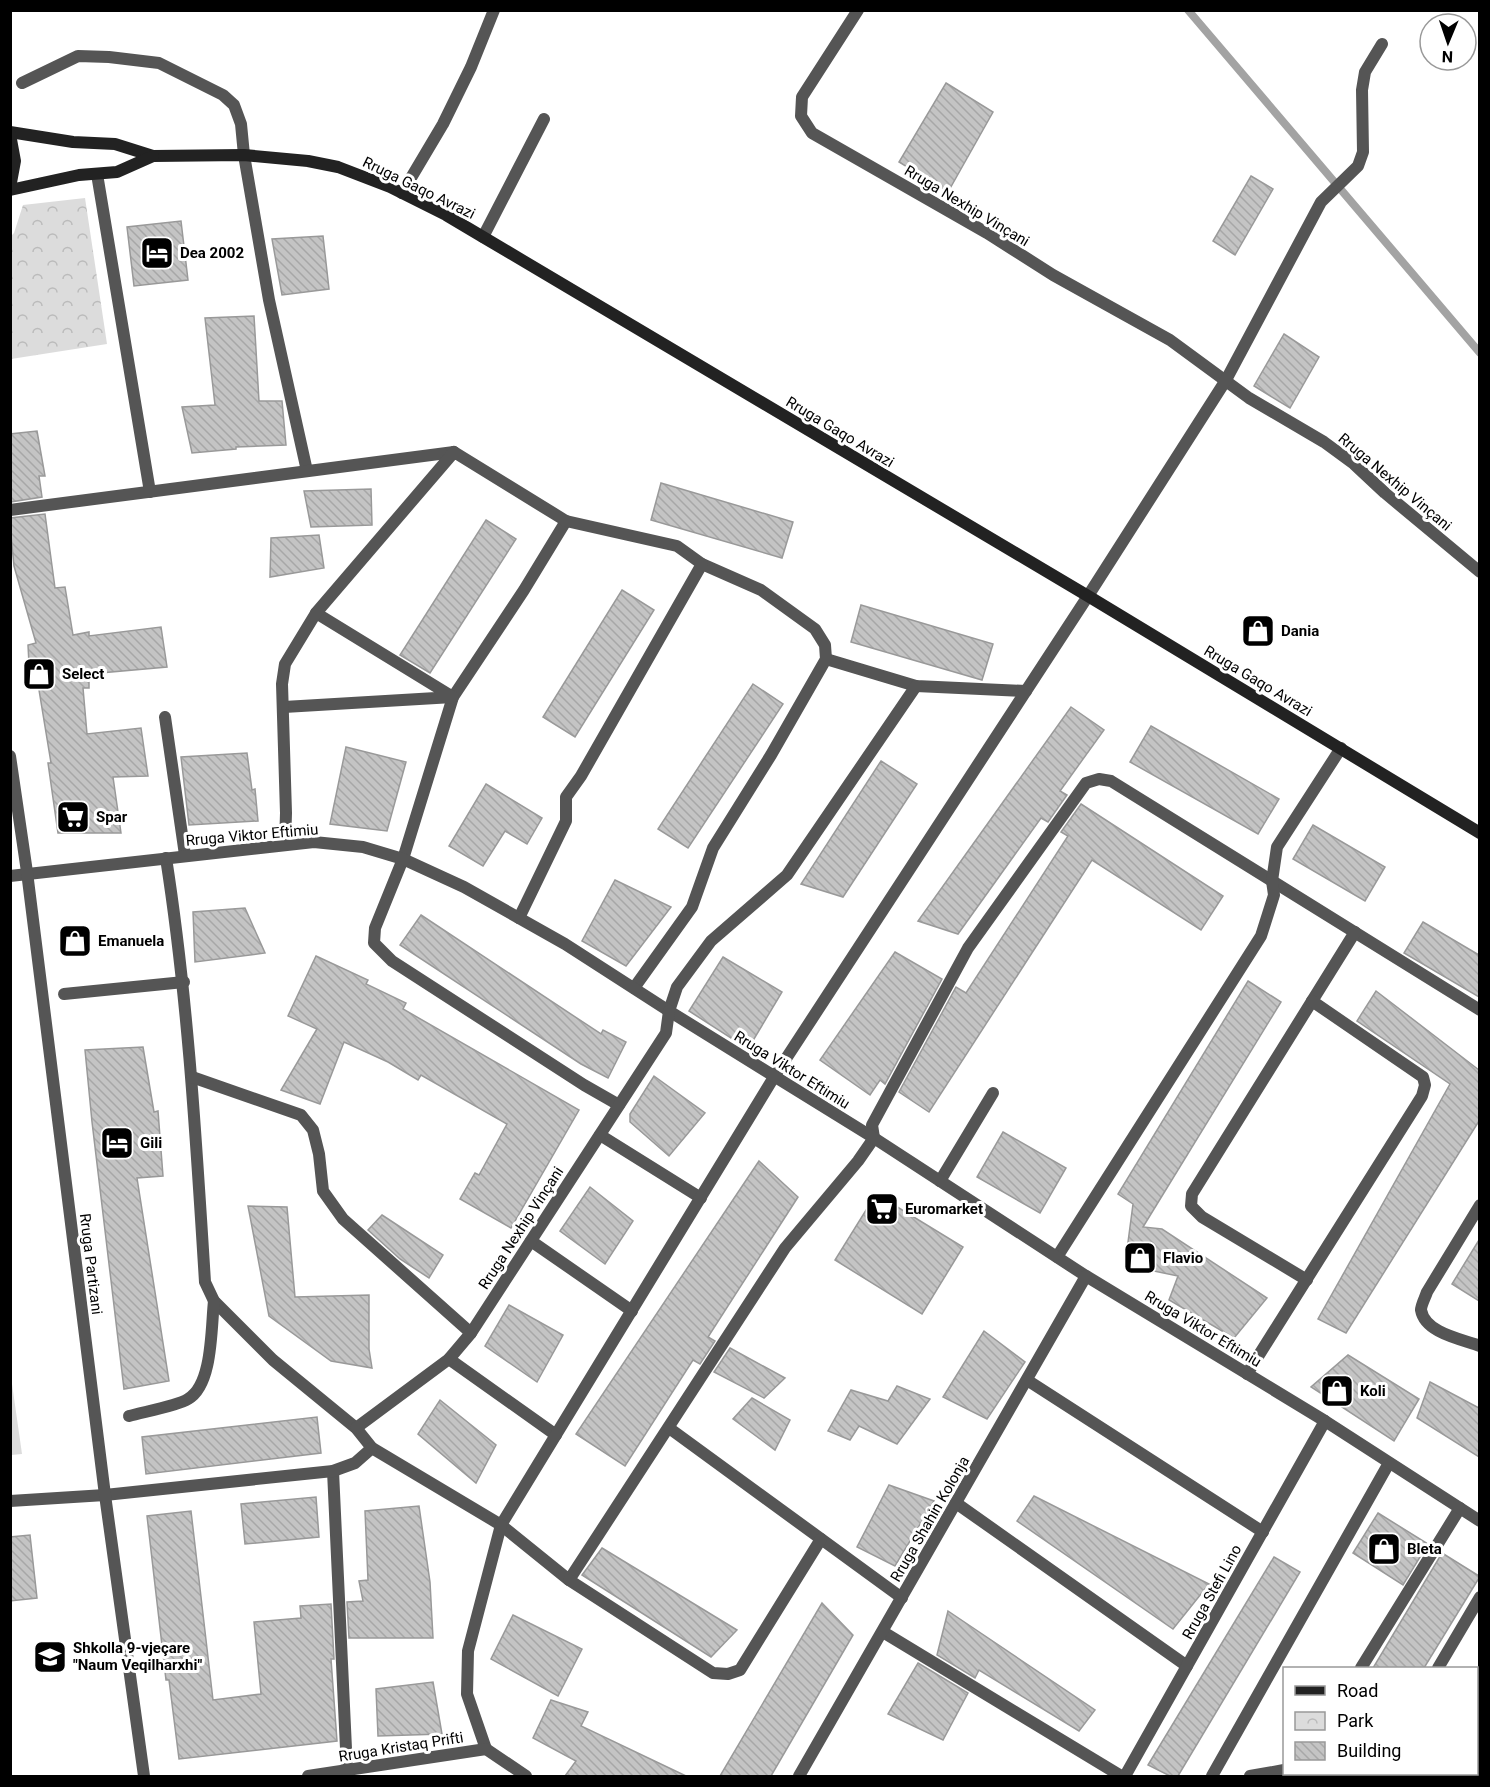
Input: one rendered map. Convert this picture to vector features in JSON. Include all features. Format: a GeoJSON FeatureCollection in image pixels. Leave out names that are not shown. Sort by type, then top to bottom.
{"type":"FeatureCollection","features":[{"type":"Feature","properties":{"kind":"main road","name":"Rruga Gaqo Avrazi"},"geometry":{"type":"LineString","coordinates":[[10,133],[74,142],[115,144],[153,156],[244,155],[308,160],[338,167],[402,193],[446,215],[1088,596],[1479,833]]}},
{"type":"Feature","properties":{"kind":"main road"},"geometry":{"type":"LineString","coordinates":[[10,133],[15,161],[10,189]]}},
{"type":"Feature","properties":{"kind":"main road","name":"Rruga Gaqo Avrazi"},"geometry":{"type":"LineString","coordinates":[[10,189],[79,175],[117,172],[153,156]]}},
{"type":"Feature","properties":{"kind":"street"},"geometry":{"type":"LineString","coordinates":[[402,193],[443,124],[471,67],[494,10]]}},
{"type":"Feature","properties":{"kind":"street","name":"Rruga Nexhip Vinçani"},"geometry":{"type":"LineString","coordinates":[[858,10],[802,97],[801,116],[812,133],[987,233],[1053,275],[1170,340],[1249,398],[1324,442],[1354,464],[1479,572]]}},
{"type":"Feature","properties":{"kind":"street"},"geometry":{"type":"LineString","coordinates":[[486,1749],[467,1694],[468,1651],[501,1525],[774,1077],[1226,380],[1321,202],[1362,159],[1364,152],[1362,90],[1365,72],[1382,44]]}},
{"type":"Feature","properties":{"kind":"street"},"geometry":{"type":"LineString","coordinates":[[22,83],[78,56],[159,63],[223,95],[234,105],[241,124],[244,155],[269,300],[307,471]]}},
{"type":"Feature","properties":{"kind":"street"},"geometry":{"type":"LineString","coordinates":[[483,237],[544,119]]}},
{"type":"Feature","properties":{"kind":"street"},"geometry":{"type":"LineString","coordinates":[[97,174],[150,492]]}},
{"type":"Feature","properties":{"kind":"street"},"geometry":{"type":"LineString","coordinates":[[285,845],[282,684],[285,664],[316,613],[454,452]]}},
{"type":"Feature","properties":{"kind":"street"},"geometry":{"type":"LineString","coordinates":[[10,510],[454,452],[566,521],[677,546],[702,564],[761,590],[815,629],[825,645],[826,659],[771,755],[713,848],[692,908],[634,988]]}},
{"type":"Feature","properties":{"kind":"street"},"geometry":{"type":"LineString","coordinates":[[566,521],[524,590],[453,697],[403,859],[375,928],[374,943],[392,961],[584,1085],[620,1105]]}},
{"type":"Feature","properties":{"kind":"street"},"geometry":{"type":"LineString","coordinates":[[519,918],[566,821],[566,797],[581,776],[702,564]]}},
{"type":"Feature","properties":{"kind":"street"},"geometry":{"type":"LineString","coordinates":[[316,613],[453,697]]}},
{"type":"Feature","properties":{"kind":"street"},"geometry":{"type":"LineString","coordinates":[[826,659],[916,686],[1026,691]]}},
{"type":"Feature","properties":{"kind":"street","name":"Rruga Nexhip Vinçani"},"geometry":{"type":"LineString","coordinates":[[356,1428],[448,1359],[471,1333],[666,1033],[669,1011],[677,987],[711,941],[787,875],[916,686]]}},
{"type":"Feature","properties":{"kind":"street"},"geometry":{"type":"LineString","coordinates":[[284,707],[453,697]]}},
{"type":"Feature","properties":{"kind":"street"},"geometry":{"type":"LineString","coordinates":[[165,717],[185,855]]}},
{"type":"Feature","properties":{"kind":"street"},"geometry":{"type":"LineString","coordinates":[[1057,1257],[1261,936],[1274,895],[1272,881],[1277,847],[1341,748]]}},
{"type":"Feature","properties":{"kind":"street","name":"Rruga Partizani"},"geometry":{"type":"LineString","coordinates":[[10,756],[27,872],[105,1495],[144,1776]]}},
{"type":"Feature","properties":{"kind":"street"},"geometry":{"type":"LineString","coordinates":[[569,1580],[785,1248],[858,1161],[874,1138],[872,1125],[968,948],[1086,783],[1099,779],[1111,781],[1479,1010]]}},
{"type":"Feature","properties":{"kind":"street","name":"Rruga Viktor Eftimiu"},"geometry":{"type":"LineString","coordinates":[[10,876],[27,872],[314,842],[363,847],[403,859],[464,887],[565,944],[874,1138],[1086,1276],[1325,1421],[1479,1521]]}},
{"type":"Feature","properties":{"kind":"street"},"geometry":{"type":"LineString","coordinates":[[166,858],[184,982],[205,1282],[214,1302],[273,1360],[356,1428],[372,1448],[501,1525],[569,1580],[713,1674],[728,1674],[740,1670],[821,1539]]}},
{"type":"Feature","properties":{"kind":"street"},"geometry":{"type":"LineString","coordinates":[[1307,1280],[1202,1217],[1191,1206],[1192,1194],[1355,932]]}},
{"type":"Feature","properties":{"kind":"street"},"geometry":{"type":"LineString","coordinates":[[64,994],[184,982]]}},
{"type":"Feature","properties":{"kind":"street"},"geometry":{"type":"LineString","coordinates":[[1247,1374],[1422,1096],[1425,1086],[1423,1077],[1312,1001]]}},
{"type":"Feature","properties":{"kind":"street"},"geometry":{"type":"LineString","coordinates":[[192,1077],[301,1115],[313,1130],[319,1154],[323,1191],[343,1219],[471,1333]]}},
{"type":"Feature","properties":{"kind":"street"},"geometry":{"type":"LineString","coordinates":[[940,1181],[993,1093]]}},
{"type":"Feature","properties":{"kind":"street"},"geometry":{"type":"LineString","coordinates":[[600,1135],[700,1198]]}},
{"type":"Feature","properties":{"kind":"street"},"geometry":{"type":"LineString","coordinates":[[1479,1205],[1426,1292],[1421,1308],[1424,1319],[1434,1329],[1479,1346]]}},
{"type":"Feature","properties":{"kind":"street"},"geometry":{"type":"LineString","coordinates":[[1468,1224],[1479,1231]]}},
{"type":"Feature","properties":{"kind":"street"},"geometry":{"type":"LineString","coordinates":[[531,1241],[632,1311]]}},
{"type":"Feature","properties":{"kind":"street","name":"Rruga Shahin Kolonja"},"geometry":{"type":"LineString","coordinates":[[799,1776],[1086,1276]]}},
{"type":"Feature","properties":{"kind":"street"},"geometry":{"type":"LineString","coordinates":[[129,1416],[189,1399],[199,1389],[206,1376],[214,1302]]}},
{"type":"Feature","properties":{"kind":"street"},"geometry":{"type":"LineString","coordinates":[[448,1359],[556,1435]]}},
{"type":"Feature","properties":{"kind":"street"},"geometry":{"type":"LineString","coordinates":[[1027,1380],[1263,1532]]}},
{"type":"Feature","properties":{"kind":"street","name":"Rruga Stefi Lino"},"geometry":{"type":"LineString","coordinates":[[1123,1776],[1325,1421]]}},
{"type":"Feature","properties":{"kind":"street"},"geometry":{"type":"LineString","coordinates":[[669,1428],[902,1598]]}},
{"type":"Feature","properties":{"kind":"street"},"geometry":{"type":"LineString","coordinates":[[10,1501],[105,1495],[333,1471],[355,1463],[372,1448]]}},
{"type":"Feature","properties":{"kind":"street"},"geometry":{"type":"LineString","coordinates":[[1212,1776],[1389,1463]]}},
{"type":"Feature","properties":{"kind":"street"},"geometry":{"type":"LineString","coordinates":[[333,1471],[346,1770]]}},
{"type":"Feature","properties":{"kind":"street"},"geometry":{"type":"LineString","coordinates":[[956,1503],[1187,1666]]}},
{"type":"Feature","properties":{"kind":"street"},"geometry":{"type":"LineString","coordinates":[[1362,1667],[1461,1508]]}},
{"type":"Feature","properties":{"kind":"street"},"geometry":{"type":"LineString","coordinates":[[1439,1667],[1479,1598]]}},
{"type":"Feature","properties":{"kind":"street"},"geometry":{"type":"LineString","coordinates":[[883,1632],[1123,1776]]}},
{"type":"Feature","properties":{"kind":"street","name":"Rruga Kristaq Prifti"},"geometry":{"type":"LineString","coordinates":[[308,1776],[486,1749],[526,1776]]}},
{"type":"Feature","properties":{"kind":"street"},"geometry":{"type":"LineString","coordinates":[[1251,1776],[1283,1770]]}},
{"type":"Feature","properties":{"kind":"green space"},"geometry":{"type":"Polygon","coordinates":[[[85,198],[107,344],[11,359],[11,236],[23,205],[85,198]]]}},
{"type":"Feature","properties":{"kind":"green space"},"geometry":{"type":"Polygon","coordinates":[[[10,1370],[22,1454],[11,1455],[10,1455],[10,1370]]]}},
{"type":"Feature","properties":{"kind":"building"},"geometry":{"type":"Polygon","coordinates":[[[946,83],[993,112],[948,192],[899,162],[946,83]]]}},
{"type":"Feature","properties":{"kind":"building"},"geometry":{"type":"Polygon","coordinates":[[[1251,176],[1273,189],[1235,255],[1213,241],[1251,176]]]}},
{"type":"Feature","properties":{"kind":"building","name":"Dea 2002"},"geometry":{"type":"Polygon","coordinates":[[[181,221],[188,280],[134,286],[127,227],[181,221]]]}},
{"type":"Feature","properties":{"kind":"building"},"geometry":{"type":"Polygon","coordinates":[[[323,236],[329,289],[282,295],[272,239],[323,236]]]}},
{"type":"Feature","properties":{"kind":"building"},"geometry":{"type":"Polygon","coordinates":[[[254,316],[259,401],[282,401],[286,445],[236,447],[236,449],[192,453],[182,407],[215,405],[205,318],[254,316]]]}},
{"type":"Feature","properties":{"kind":"building"},"geometry":{"type":"Polygon","coordinates":[[[1284,334],[1319,357],[1290,408],[1254,386],[1284,334]]]}},
{"type":"Feature","properties":{"kind":"building"},"geometry":{"type":"Polygon","coordinates":[[[37,431],[45,476],[39,476],[42,497],[10,502],[10,434],[37,431]]]}},
{"type":"Feature","properties":{"kind":"building"},"geometry":{"type":"Polygon","coordinates":[[[661,483],[793,522],[782,558],[651,520],[661,483]]]}},
{"type":"Feature","properties":{"kind":"building"},"geometry":{"type":"Polygon","coordinates":[[[371,489],[372,525],[311,527],[304,491],[371,489]]]}},
{"type":"Feature","properties":{"kind":"building"},"geometry":{"type":"Polygon","coordinates":[[[45,514],[55,588],[65,587],[73,635],[89,632],[89,636],[161,627],[167,667],[89,674],[89,688],[83,688],[87,734],[141,728],[148,776],[113,777],[121,833],[58,833],[48,763],[51,763],[38,684],[30,683],[28,645],[36,643],[14,566],[10,525],[10,518],[45,514]]]}},
{"type":"Feature","properties":{"kind":"building"},"geometry":{"type":"Polygon","coordinates":[[[486,520],[516,539],[430,673],[400,655],[486,520]]]}},
{"type":"Feature","properties":{"kind":"building"},"geometry":{"type":"Polygon","coordinates":[[[319,535],[324,568],[270,577],[271,538],[319,535]]]}},
{"type":"Feature","properties":{"kind":"building"},"geometry":{"type":"Polygon","coordinates":[[[622,590],[654,610],[575,737],[543,717],[622,590]]]}},
{"type":"Feature","properties":{"kind":"building"},"geometry":{"type":"Polygon","coordinates":[[[861,605],[993,644],[982,680],[851,642],[861,605]]]}},
{"type":"Feature","properties":{"kind":"building"},"geometry":{"type":"Polygon","coordinates":[[[753,684],[783,704],[688,848],[658,829],[753,684]]]}},
{"type":"Feature","properties":{"kind":"building"},"geometry":{"type":"Polygon","coordinates":[[[1071,707],[1104,730],[1060,791],[1067,795],[1048,822],[1041,818],[958,934],[918,921],[1071,707]]]}},
{"type":"Feature","properties":{"kind":"building"},"geometry":{"type":"Polygon","coordinates":[[[1151,726],[1279,799],[1258,834],[1130,762],[1151,726]]]}},
{"type":"Feature","properties":{"kind":"building"},"geometry":{"type":"Polygon","coordinates":[[[346,747],[406,762],[387,831],[330,824],[346,747]]]}},
{"type":"Feature","properties":{"kind":"building"},"geometry":{"type":"Polygon","coordinates":[[[247,753],[252,790],[255,789],[258,821],[189,825],[181,757],[247,753]]]}},
{"type":"Feature","properties":{"kind":"building"},"geometry":{"type":"Polygon","coordinates":[[[881,761],[917,784],[843,897],[801,884],[881,761]]]}},
{"type":"Feature","properties":{"kind":"building"},"geometry":{"type":"Polygon","coordinates":[[[486,784],[542,818],[527,844],[505,831],[483,866],[449,846],[486,784]]]}},
{"type":"Feature","properties":{"kind":"building"},"geometry":{"type":"Polygon","coordinates":[[[1081,804],[1223,896],[1201,930],[1092,860],[929,1112],[899,1092],[956,987],[966,993],[1068,836],[1061,832],[1081,804]]]}},
{"type":"Feature","properties":{"kind":"building"},"geometry":{"type":"Polygon","coordinates":[[[1313,825],[1385,867],[1365,901],[1293,859],[1313,825]]]}},
{"type":"Feature","properties":{"kind":"building"},"geometry":{"type":"Polygon","coordinates":[[[615,880],[671,907],[626,966],[582,941],[615,880]]]}},
{"type":"Feature","properties":{"kind":"building"},"geometry":{"type":"Polygon","coordinates":[[[245,908],[265,953],[195,962],[193,912],[245,908]]]}},
{"type":"Feature","properties":{"kind":"building"},"geometry":{"type":"Polygon","coordinates":[[[421,915],[601,1034],[603,1030],[626,1042],[608,1078],[581,1064],[400,945],[421,915]]]}},
{"type":"Feature","properties":{"kind":"building"},"geometry":{"type":"Polygon","coordinates":[[[1423,922],[1479,955],[1479,997],[1404,953],[1423,922]]]}},
{"type":"Feature","properties":{"kind":"building"},"geometry":{"type":"Polygon","coordinates":[[[895,952],[942,979],[885,1084],[880,1080],[870,1095],[820,1060],[895,952]]]}},
{"type":"Feature","properties":{"kind":"building"},"geometry":{"type":"Polygon","coordinates":[[[316,956],[368,980],[366,984],[406,1003],[403,1009],[579,1110],[511,1228],[460,1199],[475,1173],[479,1175],[507,1124],[421,1075],[418,1080],[388,1062],[344,1042],[320,1104],[281,1090],[317,1029],[288,1016],[316,956]]]}},
{"type":"Feature","properties":{"kind":"building"},"geometry":{"type":"Polygon","coordinates":[[[723,957],[782,992],[748,1049],[689,1011],[723,957]]]}},
{"type":"Feature","properties":{"kind":"building"},"geometry":{"type":"Polygon","coordinates":[[[1248,981],[1281,1002],[1143,1227],[1162,1229],[1267,1298],[1234,1338],[1169,1300],[1178,1276],[1125,1265],[1133,1204],[1118,1194],[1248,981]]]}},
{"type":"Feature","properties":{"kind":"building"},"geometry":{"type":"Polygon","coordinates":[[[1376,991],[1479,1070],[1479,1121],[1346,1333],[1318,1319],[1450,1084],[1357,1021],[1376,991]]]}},
{"type":"Feature","properties":{"kind":"building"},"geometry":{"type":"Polygon","coordinates":[[[143,1047],[154,1112],[158,1111],[163,1176],[137,1178],[169,1381],[124,1389],[85,1050],[143,1047]]]}},
{"type":"Feature","properties":{"kind":"building"},"geometry":{"type":"Polygon","coordinates":[[[654,1076],[705,1113],[669,1156],[630,1122],[630,1114],[654,1076]]]}},
{"type":"Feature","properties":{"kind":"building"},"geometry":{"type":"Polygon","coordinates":[[[1003,1132],[1066,1168],[1040,1213],[977,1177],[1003,1132]]]}},
{"type":"Feature","properties":{"kind":"building"},"geometry":{"type":"Polygon","coordinates":[[[759,1161],[798,1197],[708,1337],[715,1341],[700,1364],[693,1360],[625,1466],[576,1434],[759,1161]]]}},
{"type":"Feature","properties":{"kind":"building"},"geometry":{"type":"Polygon","coordinates":[[[590,1187],[633,1221],[605,1264],[560,1231],[590,1187]]]}},
{"type":"Feature","properties":{"kind":"building"},"geometry":{"type":"Polygon","coordinates":[[[876,1194],[963,1247],[922,1314],[835,1260],[876,1194]]]}},
{"type":"Feature","properties":{"kind":"building"},"geometry":{"type":"Polygon","coordinates":[[[248,1206],[287,1207],[295,1297],[369,1295],[369,1349],[372,1368],[331,1361],[269,1316],[248,1206]]]}},
{"type":"Feature","properties":{"kind":"building"},"geometry":{"type":"Polygon","coordinates":[[[382,1215],[443,1255],[429,1278],[400,1259],[368,1230],[382,1215]]]}},
{"type":"Feature","properties":{"kind":"building"},"geometry":{"type":"Polygon","coordinates":[[[1479,1240],[1479,1301],[1452,1284],[1479,1240]]]}},
{"type":"Feature","properties":{"kind":"building"},"geometry":{"type":"Polygon","coordinates":[[[509,1305],[563,1335],[537,1382],[485,1346],[509,1305]]]}},
{"type":"Feature","properties":{"kind":"building"},"geometry":{"type":"Polygon","coordinates":[[[984,1331],[1025,1362],[987,1419],[943,1397],[984,1331]]]}},
{"type":"Feature","properties":{"kind":"building"},"geometry":{"type":"Polygon","coordinates":[[[730,1348],[785,1378],[764,1398],[714,1372],[730,1348]]]}},
{"type":"Feature","properties":{"kind":"building"},"geometry":{"type":"Polygon","coordinates":[[[1348,1355],[1419,1399],[1394,1441],[1311,1387],[1348,1355]]]}},
{"type":"Feature","properties":{"kind":"building"},"geometry":{"type":"Polygon","coordinates":[[[1430,1382],[1479,1408],[1479,1457],[1417,1418],[1430,1382]]]}},
{"type":"Feature","properties":{"kind":"building"},"geometry":{"type":"Polygon","coordinates":[[[897,1386],[930,1399],[897,1444],[859,1426],[850,1440],[828,1431],[851,1390],[888,1401],[897,1386]]]}},
{"type":"Feature","properties":{"kind":"building"},"geometry":{"type":"Polygon","coordinates":[[[752,1398],[790,1420],[775,1450],[733,1419],[752,1398]]]}},
{"type":"Feature","properties":{"kind":"building"},"geometry":{"type":"Polygon","coordinates":[[[440,1400],[496,1445],[476,1483],[418,1434],[440,1400]]]}},
{"type":"Feature","properties":{"kind":"building"},"geometry":{"type":"Polygon","coordinates":[[[317,1417],[321,1453],[146,1474],[142,1437],[317,1417]]]}},
{"type":"Feature","properties":{"kind":"building"},"geometry":{"type":"Polygon","coordinates":[[[889,1485],[934,1501],[895,1566],[857,1547],[889,1485]]]}},
{"type":"Feature","properties":{"kind":"building"},"geometry":{"type":"Polygon","coordinates":[[[1034,1496],[1209,1584],[1173,1629],[1017,1521],[1034,1496]]]}},
{"type":"Feature","properties":{"kind":"building"},"geometry":{"type":"Polygon","coordinates":[[[316,1497],[319,1537],[245,1544],[241,1504],[316,1497]]]}},
{"type":"Feature","properties":{"kind":"building"},"geometry":{"type":"Polygon","coordinates":[[[419,1506],[430,1582],[433,1638],[349,1638],[347,1602],[363,1601],[359,1581],[368,1580],[365,1511],[419,1506]]]}},
{"type":"Feature","properties":{"kind":"building"},"geometry":{"type":"Polygon","coordinates":[[[191,1511],[213,1700],[261,1694],[254,1622],[301,1618],[300,1606],[331,1604],[334,1659],[331,1659],[337,1741],[179,1759],[169,1680],[166,1680],[147,1516],[191,1511]]]}},
{"type":"Feature","properties":{"kind":"building"},"geometry":{"type":"Polygon","coordinates":[[[1378,1513],[1428,1544],[1403,1585],[1353,1553],[1378,1513]]]}},
{"type":"Feature","properties":{"kind":"building"},"geometry":{"type":"Polygon","coordinates":[[[30,1535],[37,1598],[10,1601],[10,1537],[30,1535]]]}},
{"type":"Feature","properties":{"kind":"building"},"geometry":{"type":"Polygon","coordinates":[[[602,1548],[737,1630],[711,1657],[582,1575],[602,1548]]]}},
{"type":"Feature","properties":{"kind":"building"},"geometry":{"type":"Polygon","coordinates":[[[1442,1553],[1479,1576],[1425,1667],[1374,1667],[1442,1553]]]}},
{"type":"Feature","properties":{"kind":"building"},"geometry":{"type":"Polygon","coordinates":[[[1274,1557],[1300,1572],[1178,1776],[1170,1776],[1148,1765],[1274,1557]]]}},
{"type":"Feature","properties":{"kind":"building"},"geometry":{"type":"Polygon","coordinates":[[[822,1603],[853,1635],[771,1776],[720,1776],[822,1603]]]}},
{"type":"Feature","properties":{"kind":"building"},"geometry":{"type":"Polygon","coordinates":[[[948,1611],[1095,1710],[1079,1731],[979,1670],[975,1678],[937,1655],[948,1611]]]}},
{"type":"Feature","properties":{"kind":"building"},"geometry":{"type":"Polygon","coordinates":[[[513,1615],[582,1649],[558,1696],[491,1659],[513,1615]]]}},
{"type":"Feature","properties":{"kind":"building"},"geometry":{"type":"Polygon","coordinates":[[[918,1663],[968,1693],[943,1740],[888,1714],[918,1663]]]}},
{"type":"Feature","properties":{"kind":"building"},"geometry":{"type":"Polygon","coordinates":[[[433,1682],[442,1734],[378,1736],[376,1689],[433,1682]]]}},
{"type":"Feature","properties":{"kind":"building"},"geometry":{"type":"Polygon","coordinates":[[[551,1700],[588,1712],[581,1726],[686,1776],[565,1776],[576,1761],[533,1738],[551,1700]]]}},
{"type":"Feature","properties":{"kind":"waterway"},"geometry":{"type":"LineString","coordinates":[[1188,10],[1480,353]]}},
{"type":"Feature","properties":{"kind":"place","name":"Dea 2002"},"geometry":{"type":"Point","coordinates":[157,253]}},
{"type":"Feature","properties":{"kind":"place","name":"Dania"},"geometry":{"type":"Point","coordinates":[1258,631]}},
{"type":"Feature","properties":{"kind":"place","name":"Select"},"geometry":{"type":"Point","coordinates":[39,674]}},
{"type":"Feature","properties":{"kind":"place","name":"Spar"},"geometry":{"type":"Point","coordinates":[73,817]}},
{"type":"Feature","properties":{"kind":"place","name":"Emanuela"},"geometry":{"type":"Point","coordinates":[75,941]}},
{"type":"Feature","properties":{"kind":"place","name":"Gili"},"geometry":{"type":"Point","coordinates":[117,1143]}},
{"type":"Feature","properties":{"kind":"place","name":"Euromarket"},"geometry":{"type":"Point","coordinates":[882,1209]}},
{"type":"Feature","properties":{"kind":"place","name":"Flavio"},"geometry":{"type":"Point","coordinates":[1140,1258]}},
{"type":"Feature","properties":{"kind":"place","name":"Koli"},"geometry":{"type":"Point","coordinates":[1337,1391]}},
{"type":"Feature","properties":{"kind":"place","name":"Bleta"},"geometry":{"type":"Point","coordinates":[1384,1549]}},
{"type":"Feature","properties":{"kind":"place","name":"Shkolla 9-vjeçare \"Naum Veqilharxhi\""},"geometry":{"type":"Point","coordinates":[50,1657]}}]}
